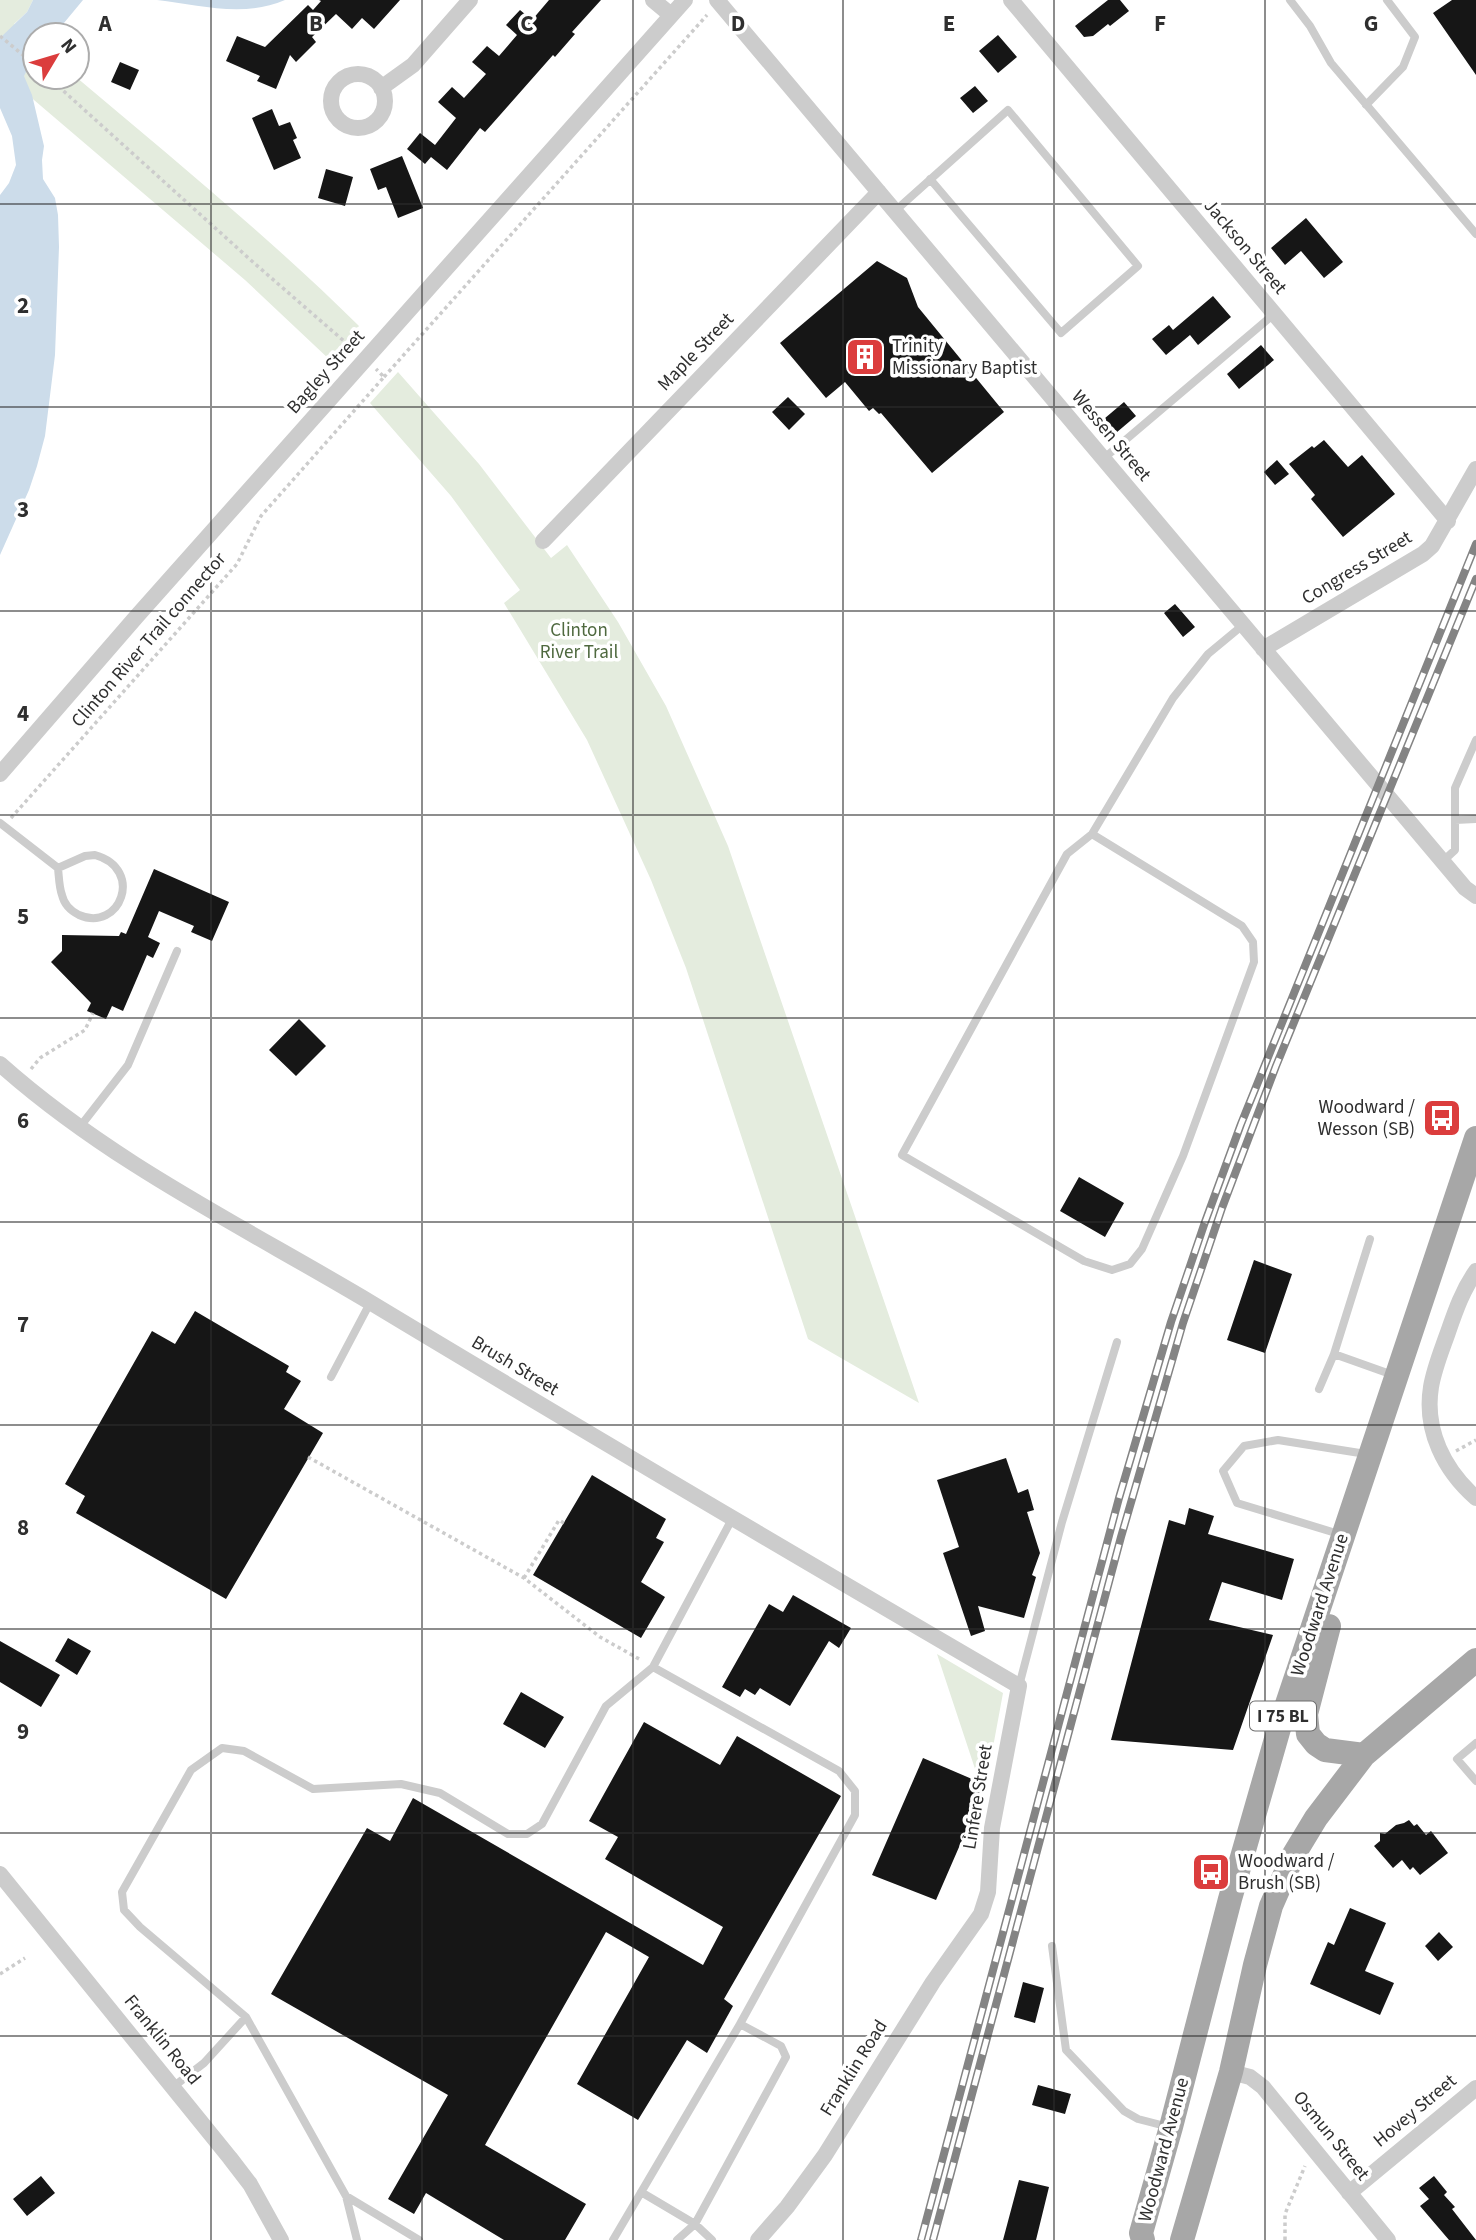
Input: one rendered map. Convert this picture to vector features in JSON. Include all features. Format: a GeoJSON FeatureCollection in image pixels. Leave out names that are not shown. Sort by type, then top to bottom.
{"type":"FeatureCollection","features":[{"type":"Feature","properties":{"kind":"main road","name":"Woodward Avenue"},"geometry":{"type":"LineString","coordinates":[[1143,2240],[1141,2233],[1230,1899],[1280,1725],[1474,1147]]}},
{"type":"Feature","properties":{"kind":"main road"},"geometry":{"type":"LineString","coordinates":[[1343,1535],[1335,1599],[1306,1714],[1308,1734],[1315,1744],[1325,1750],[1364,1755]]}},
{"type":"Feature","properties":{"kind":"main road"},"geometry":{"type":"LineString","coordinates":[[1182,2240],[1231,2072],[1255,1965],[1281,1880],[1316,1818],[1364,1755],[1476,1660]]}},
{"type":"Feature","properties":{"kind":"street"},"geometry":{"type":"LineString","coordinates":[[381,88],[412,65],[470,0]]}},
{"type":"Feature","properties":{"kind":"street"},"geometry":{"type":"LineString","coordinates":[[653,0],[671,15]]}},
{"type":"Feature","properties":{"kind":"street","name":"Bagley Street"},"geometry":{"type":"LineString","coordinates":[[0,774],[101,656],[685,0]]}},
{"type":"Feature","properties":{"kind":"street","name":"Wessen Street"},"geometry":{"type":"LineString","coordinates":[[717,0],[1442,862],[1465,888],[1476,896]]}},
{"type":"Feature","properties":{"kind":"street","name":"Jackson Street"},"geometry":{"type":"LineString","coordinates":[[1011,0],[1448,521]]}},
{"type":"Feature","properties":{"kind":"street","name":"Maple Street"},"geometry":{"type":"LineString","coordinates":[[543,541],[879,192]]}},
{"type":"Feature","properties":{"kind":"street","name":"Congress Street"},"geometry":{"type":"LineString","coordinates":[[1264,649],[1423,554],[1432,546],[1448,521],[1476,469]]}},
{"type":"Feature","properties":{"kind":"street","name":"Brush Street"},"geometry":{"type":"LineString","coordinates":[[0,1064],[79,1128],[138,1167],[1019,1686]]}},
{"type":"Feature","properties":{"kind":"street"},"geometry":{"type":"LineString","coordinates":[[1476,1271],[1459,1299],[1434,1373],[1430,1404],[1435,1439],[1443,1458],[1457,1479],[1476,1498]]}},
{"type":"Feature","properties":{"kind":"street","name":"Linfere Street"},"geometry":{"type":"LineString","coordinates":[[981,1914],[988,1892],[992,1828],[1019,1686]]}},
{"type":"Feature","properties":{"kind":"street","name":"Franklin Road"},"geometry":{"type":"LineString","coordinates":[[0,1874],[250,2185],[281,2240]]}},
{"type":"Feature","properties":{"kind":"street","name":"Franklin Road"},"geometry":{"type":"LineString","coordinates":[[758,2240],[787,2207],[825,2155],[933,1982],[981,1914]]}},
{"type":"Feature","properties":{"kind":"street","name":"Osmun Street"},"geometry":{"type":"LineString","coordinates":[[1231,2072],[1257,2081],[1388,2240]]}},
{"type":"Feature","properties":{"kind":"street","name":"Hovey Street"},"geometry":{"type":"LineString","coordinates":[[1349,2193],[1476,2088]]}},
{"type":"Feature","properties":{"kind":"lane"},"geometry":{"type":"LineString","coordinates":[[1290,0],[1310,26],[1331,63],[1476,234]]}},
{"type":"Feature","properties":{"kind":"lane"},"geometry":{"type":"LineString","coordinates":[[1366,105],[1403,67],[1415,37],[1387,0]]}},
{"type":"Feature","properties":{"kind":"lane"},"geometry":{"type":"LineString","coordinates":[[895,211],[930,179],[1008,110],[1138,266],[1061,333],[930,179]]}},
{"type":"Feature","properties":{"kind":"lane"},"geometry":{"type":"LineString","coordinates":[[1103,459],[1274,314]]}},
{"type":"Feature","properties":{"kind":"lane"},"geometry":{"type":"LineString","coordinates":[[1092,834],[1242,926],[1253,942],[1254,962],[1183,1156],[1142,1250],[1130,1264],[1112,1270],[1084,1261],[902,1155],[1068,854],[1092,834],[1174,698],[1209,654],[1244,625]]}},
{"type":"Feature","properties":{"kind":"lane"},"geometry":{"type":"LineString","coordinates":[[1442,862],[1455,850],[1455,788],[1476,740]]}},
{"type":"Feature","properties":{"kind":"lane"},"geometry":{"type":"LineString","coordinates":[[1455,820],[1476,819]]}},
{"type":"Feature","properties":{"kind":"lane"},"geometry":{"type":"LineString","coordinates":[[2,825],[58,868],[62,896],[74,913],[85,918],[96,918],[115,909],[121,900],[123,890],[119,871],[104,858],[85,856],[58,868]]}},
{"type":"Feature","properties":{"kind":"lane"},"geometry":{"type":"LineString","coordinates":[[79,1128],[128,1065],[177,951]]}},
{"type":"Feature","properties":{"kind":"lane"},"geometry":{"type":"LineString","coordinates":[[1319,1389],[1334,1354],[1370,1239]]}},
{"type":"Feature","properties":{"kind":"lane"},"geometry":{"type":"LineString","coordinates":[[331,1377],[370,1303]]}},
{"type":"Feature","properties":{"kind":"lane"},"geometry":{"type":"LineString","coordinates":[[1019,1686],[1062,1522],[1117,1342]]}},
{"type":"Feature","properties":{"kind":"lane"},"geometry":{"type":"LineString","coordinates":[[1334,1354],[1396,1376]]}},
{"type":"Feature","properties":{"kind":"lane"},"geometry":{"type":"LineString","coordinates":[[1343,1535],[1237,1503],[1223,1471],[1244,1446],[1278,1440],[1369,1455]]}},
{"type":"Feature","properties":{"kind":"lane"},"geometry":{"type":"LineString","coordinates":[[357,2240],[346,2196],[246,2017],[140,1927],[124,1910],[121,1892],[191,1770],[222,1748],[244,1751],[313,1790],[401,1784],[440,1793],[508,1834],[527,1834],[542,1824],[606,1706],[653,1667],[732,1519]]}},
{"type":"Feature","properties":{"kind":"lane"},"geometry":{"type":"LineString","coordinates":[[612,2240],[740,2024],[855,1815],[856,1791],[839,1771],[653,1667]]}},
{"type":"Feature","properties":{"kind":"lane"},"geometry":{"type":"LineString","coordinates":[[1476,1744],[1457,1759],[1476,1782]]}},
{"type":"Feature","properties":{"kind":"lane"},"geometry":{"type":"LineString","coordinates":[[1052,1946],[1066,2050],[1124,2111],[1138,2119],[1171,2127]]}},
{"type":"Feature","properties":{"kind":"lane"},"geometry":{"type":"LineString","coordinates":[[173,2087],[204,2063],[246,2017]]}},
{"type":"Feature","properties":{"kind":"lane"},"geometry":{"type":"LineString","coordinates":[[677,2240],[695,2224],[786,2057],[781,2046],[740,2024]]}},
{"type":"Feature","properties":{"kind":"lane"},"geometry":{"type":"LineString","coordinates":[[641,2192],[695,2224],[712,2240]]}},
{"type":"Feature","properties":{"kind":"lane"},"geometry":{"type":"LineString","coordinates":[[346,2196],[419,2240]]}},
{"type":"Feature","properties":{"kind":"path","name":"Clinton River Trail connector"},"geometry":{"type":"LineString","coordinates":[[2,825],[237,564],[261,516],[705,17]]}},
{"type":"Feature","properties":{"kind":"path"},"geometry":{"type":"LineString","coordinates":[[0,36],[21,53]]}},
{"type":"Feature","properties":{"kind":"path"},"geometry":{"type":"LineString","coordinates":[[64,91],[352,349]]}},
{"type":"Feature","properties":{"kind":"path"},"geometry":{"type":"LineString","coordinates":[[375,368],[384,377]]}},
{"type":"Feature","properties":{"kind":"path"},"geometry":{"type":"LineString","coordinates":[[30,1070],[40,1058],[85,1030],[93,1013]]}},
{"type":"Feature","properties":{"kind":"path"},"geometry":{"type":"LineString","coordinates":[[309,1457],[524,1578],[600,1637],[653,1667]]}},
{"type":"Feature","properties":{"kind":"path"},"geometry":{"type":"LineString","coordinates":[[524,1578],[559,1520],[564,1523]]}},
{"type":"Feature","properties":{"kind":"path"},"geometry":{"type":"LineString","coordinates":[[0,1974],[24,1958]]}},
{"type":"Feature","properties":{"kind":"path"},"geometry":{"type":"LineString","coordinates":[[1285,2240],[1285,2214],[1313,2148]]}},
{"type":"Feature","properties":{"kind":"green space"},"geometry":{"type":"Polygon","coordinates":[[[0,0],[33,0],[27,12],[14,24],[21,30],[21,89],[0,71],[0,0]]]}},
{"type":"Feature","properties":{"kind":"green space"},"geometry":{"type":"Polygon","coordinates":[[[91,90],[256,230],[359,326],[330,360],[245,280],[23,91],[91,90]]]}},
{"type":"Feature","properties":{"kind":"green space","name":"Clinton River Trail"},"geometry":{"type":"Polygon","coordinates":[[[398,372],[479,464],[551,558],[567,545],[618,622],[666,706],[728,846],[919,1403],[808,1339],[686,968],[651,880],[587,740],[504,603],[520,590],[451,496],[370,403],[398,372]]]}},
{"type":"Feature","properties":{"kind":"green space"},"geometry":{"type":"Polygon","coordinates":[[[937,1654],[1003,1693],[984,1796],[937,1654]]]}},
{"type":"Feature","properties":{"kind":"water"},"geometry":{"type":"Polygon","coordinates":[[[33,0],[83,0],[66,21],[21,21],[21,91],[30,91],[32,95],[44,146],[43,179],[55,198],[58,215],[55,355],[45,436],[37,466],[0,555],[0,195],[9,183],[16,165],[12,136],[0,108],[0,38],[27,12],[33,0]]]}},
{"type":"Feature","properties":{"kind":"water"},"geometry":{"type":"Polygon","coordinates":[[[157,0],[285,0],[253,8],[221,9],[157,0]]]}},
{"type":"Feature","properties":{"kind":"building"},"geometry":{"type":"Polygon","coordinates":[[[319,0],[400,0],[374,29],[362,18],[352,29],[336,14],[312,37],[316,42],[296,62],[290,55],[276,89],[257,81],[260,76],[226,61],[237,36],[265,47],[308,5],[313,10],[321,1],[319,0]]]}},
{"type":"Feature","properties":{"kind":"building"},"geometry":{"type":"Polygon","coordinates":[[[549,0],[601,0],[572,32],[575,34],[555,57],[553,55],[485,132],[480,128],[447,170],[431,157],[425,164],[407,149],[420,133],[435,145],[456,118],[438,102],[452,87],[464,98],[486,74],[472,62],[487,46],[499,56],[517,35],[506,25],[520,10],[532,20],[549,0]]]}},
{"type":"Feature","properties":{"kind":"building"},"geometry":{"type":"Polygon","coordinates":[[[1108,0],[1120,0],[1129,11],[1093,36],[1084,37],[1075,26],[1108,0]]]}},
{"type":"Feature","properties":{"kind":"building"},"geometry":{"type":"Polygon","coordinates":[[[1452,0],[1476,0],[1476,75],[1433,13],[1452,0]]]}},
{"type":"Feature","properties":{"kind":"building"},"geometry":{"type":"Polygon","coordinates":[[[998,35],[1017,57],[998,73],[979,51],[998,35]]]}},
{"type":"Feature","properties":{"kind":"building"},"geometry":{"type":"Polygon","coordinates":[[[120,62],[139,70],[130,90],[111,82],[120,62]]]}},
{"type":"Feature","properties":{"kind":"building"},"geometry":{"type":"Polygon","coordinates":[[[975,86],[988,101],[973,113],[960,98],[975,86]]]}},
{"type":"Feature","properties":{"kind":"building"},"geometry":{"type":"Polygon","coordinates":[[[272,109],[279,126],[290,122],[297,138],[293,140],[301,158],[274,170],[252,118],[272,109]]]}},
{"type":"Feature","properties":{"kind":"building"},"geometry":{"type":"Polygon","coordinates":[[[402,156],[423,208],[398,218],[386,187],[378,190],[370,169],[402,156]]]}},
{"type":"Feature","properties":{"kind":"building"},"geometry":{"type":"Polygon","coordinates":[[[326,169],[353,177],[345,206],[318,198],[326,169]]]}},
{"type":"Feature","properties":{"kind":"building"},"geometry":{"type":"Polygon","coordinates":[[[1306,218],[1343,262],[1324,278],[1301,251],[1285,265],[1271,248],[1306,218]]]}},
{"type":"Feature","properties":{"kind":"building","name":"Trinity Missionary Baptist"},"geometry":{"type":"Polygon","coordinates":[[[877,261],[907,278],[918,307],[1004,412],[932,473],[881,413],[873,408],[869,411],[845,382],[826,398],[780,343],[877,261]]]}},
{"type":"Feature","properties":{"kind":"building"},"geometry":{"type":"Polygon","coordinates":[[[1213,296],[1231,317],[1198,345],[1190,335],[1166,355],[1152,339],[1169,325],[1173,330],[1213,296]]]}},
{"type":"Feature","properties":{"kind":"building"},"geometry":{"type":"Polygon","coordinates":[[[1261,345],[1274,360],[1239,389],[1227,374],[1261,345]]]}},
{"type":"Feature","properties":{"kind":"building"},"geometry":{"type":"Polygon","coordinates":[[[788,397],[805,414],[789,430],[772,412],[788,397]]]}},
{"type":"Feature","properties":{"kind":"building"},"geometry":{"type":"Polygon","coordinates":[[[1124,402],[1136,416],[1110,438],[1098,424],[1124,402]]]}},
{"type":"Feature","properties":{"kind":"building"},"geometry":{"type":"Polygon","coordinates":[[[1324,440],[1348,467],[1362,455],[1395,494],[1343,537],[1311,499],[1315,495],[1289,464],[1324,440]]]}},
{"type":"Feature","properties":{"kind":"building"},"geometry":{"type":"Polygon","coordinates":[[[1277,460],[1289,474],[1275,485],[1264,472],[1277,460]]]}},
{"type":"Feature","properties":{"kind":"building"},"geometry":{"type":"Polygon","coordinates":[[[1175,604],[1195,627],[1183,637],[1164,613],[1175,604]]]}},
{"type":"Feature","properties":{"kind":"building"},"geometry":{"type":"Polygon","coordinates":[[[154,869],[229,902],[212,941],[191,932],[194,926],[159,911],[148,937],[160,943],[153,958],[147,955],[123,1011],[112,1006],[106,1019],[87,1011],[91,1003],[51,962],[62,951],[62,935],[126,934],[154,869]]]}},
{"type":"Feature","properties":{"kind":"building"},"geometry":{"type":"Polygon","coordinates":[[[299,1019],[326,1046],[296,1076],[269,1050],[299,1019]]]}},
{"type":"Feature","properties":{"kind":"building"},"geometry":{"type":"Polygon","coordinates":[[[1079,1177],[1124,1203],[1105,1237],[1060,1211],[1079,1177]]]}},
{"type":"Feature","properties":{"kind":"building"},"geometry":{"type":"Polygon","coordinates":[[[1254,1260],[1292,1274],[1265,1353],[1227,1340],[1254,1260]]]}},
{"type":"Feature","properties":{"kind":"building"},"geometry":{"type":"Polygon","coordinates":[[[195,1311],[289,1366],[286,1372],[301,1381],[284,1409],[323,1433],[226,1599],[76,1513],[85,1496],[65,1484],[152,1331],[175,1344],[195,1311]]]}},
{"type":"Feature","properties":{"kind":"building"},"geometry":{"type":"Polygon","coordinates":[[[1006,1458],[1018,1493],[1028,1489],[1034,1510],[1027,1512],[1040,1553],[1032,1575],[1036,1577],[1024,1618],[978,1606],[985,1631],[971,1636],[943,1553],[959,1547],[937,1480],[1006,1458]]]}},
{"type":"Feature","properties":{"kind":"building"},"geometry":{"type":"Polygon","coordinates":[[[592,1475],[666,1519],[656,1538],[664,1542],[641,1582],[665,1597],[641,1638],[533,1575],[592,1475]]]}},
{"type":"Feature","properties":{"kind":"building"},"geometry":{"type":"Polygon","coordinates":[[[1189,1508],[1214,1516],[1208,1534],[1294,1559],[1282,1600],[1222,1582],[1209,1620],[1273,1635],[1233,1750],[1111,1740],[1169,1520],[1185,1525],[1189,1508]]]}},
{"type":"Feature","properties":{"kind":"building"},"geometry":{"type":"Polygon","coordinates":[[[793,1595],[851,1628],[839,1648],[829,1641],[790,1706],[760,1688],[755,1695],[745,1689],[740,1697],[722,1687],[769,1604],[783,1612],[793,1595]]]}},
{"type":"Feature","properties":{"kind":"building"},"geometry":{"type":"Polygon","coordinates":[[[68,1638],[91,1651],[77,1675],[55,1661],[68,1638]]]}},
{"type":"Feature","properties":{"kind":"building"},"geometry":{"type":"Polygon","coordinates":[[[0,1641],[60,1675],[41,1707],[0,1682],[0,1641]]]}},
{"type":"Feature","properties":{"kind":"building"},"geometry":{"type":"Polygon","coordinates":[[[521,1692],[564,1717],[545,1748],[503,1724],[521,1692]]]}},
{"type":"Feature","properties":{"kind":"building"},"geometry":{"type":"Polygon","coordinates":[[[644,1722],[720,1765],[737,1736],[841,1796],[724,1999],[733,2006],[707,2053],[687,2040],[638,2120],[577,2084],[649,1957],[606,1932],[485,2145],[586,2204],[565,2240],[504,2240],[426,2193],[414,2214],[388,2199],[448,2095],[271,1994],[367,1828],[390,1841],[413,1798],[703,1965],[723,1927],[605,1859],[618,1837],[589,1821],[644,1722]]]}},
{"type":"Feature","properties":{"kind":"building"},"geometry":{"type":"Polygon","coordinates":[[[923,1758],[986,1785],[936,1900],[872,1875],[923,1758]]]}},
{"type":"Feature","properties":{"kind":"building"},"geometry":{"type":"Polygon","coordinates":[[[1409,1820],[1414,1826],[1417,1824],[1426,1835],[1431,1831],[1448,1853],[1420,1875],[1413,1867],[1410,1870],[1402,1860],[1393,1868],[1374,1846],[1380,1841],[1380,1833],[1385,1834],[1396,1825],[1409,1820]]]}},
{"type":"Feature","properties":{"kind":"building"},"geometry":{"type":"Polygon","coordinates":[[[1350,1908],[1386,1923],[1365,1971],[1394,1983],[1380,2015],[1310,1984],[1328,1942],[1334,1945],[1350,1908]]]}},
{"type":"Feature","properties":{"kind":"building"},"geometry":{"type":"Polygon","coordinates":[[[1439,1932],[1453,1947],[1438,1961],[1425,1946],[1439,1932]]]}},
{"type":"Feature","properties":{"kind":"building"},"geometry":{"type":"Polygon","coordinates":[[[1023,1982],[1044,1988],[1035,2023],[1014,2017],[1023,1982]]]}},
{"type":"Feature","properties":{"kind":"building"},"geometry":{"type":"Polygon","coordinates":[[[1038,2085],[1071,2094],[1065,2114],[1032,2105],[1038,2085]]]}},
{"type":"Feature","properties":{"kind":"building"},"geometry":{"type":"Polygon","coordinates":[[[41,2176],[55,2193],[27,2216],[13,2199],[41,2176]]]}},
{"type":"Feature","properties":{"kind":"building"},"geometry":{"type":"Polygon","coordinates":[[[1434,2176],[1447,2192],[1444,2195],[1455,2207],[1452,2209],[1476,2240],[1449,2240],[1420,2206],[1429,2199],[1419,2188],[1434,2176]]]}},
{"type":"Feature","properties":{"kind":"building"},"geometry":{"type":"Polygon","coordinates":[[[1019,2180],[1049,2187],[1036,2240],[1003,2240],[1019,2180]]]}},
{"type":"Feature","properties":{"kind":"railway"},"geometry":{"type":"LineString","coordinates":[[921,2240],[1119,1498],[1171,1322],[1241,1124],[1476,544]]}},
{"type":"Feature","properties":{"kind":"railway"},"geometry":{"type":"LineString","coordinates":[[933,2240],[1121,1537],[1183,1323],[1222,1208],[1276,1066],[1476,579]]}},
{"type":"Feature","properties":{"kind":"place","name":"Trinity Missionary Baptist"},"geometry":{"type":"Point","coordinates":[865,357]}},
{"type":"Feature","properties":{"kind":"place","name":"Woodward / Wesson (SB)"},"geometry":{"type":"Point","coordinates":[1442,1118]}},
{"type":"Feature","properties":{"kind":"place","name":"Woodward / Brush (SB)"},"geometry":{"type":"Point","coordinates":[1211,1872]}}]}
